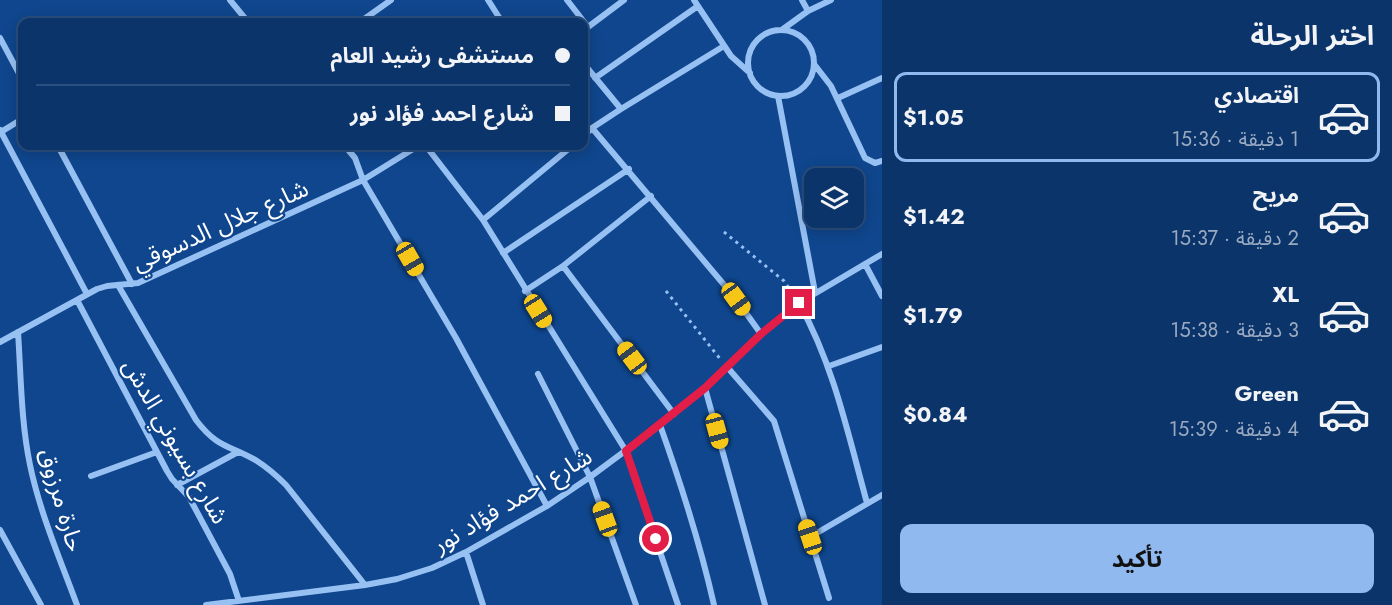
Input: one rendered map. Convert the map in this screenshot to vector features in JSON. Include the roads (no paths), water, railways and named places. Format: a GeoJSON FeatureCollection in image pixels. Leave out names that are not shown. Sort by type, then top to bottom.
{"type":"FeatureCollection","features":[{"type":"Feature","properties":{"kind":"street"},"geometry":{"type":"LineString","coordinates":[[230,0],[245,18]]}},
{"type":"Feature","properties":{"kind":"street"},"geometry":{"type":"LineString","coordinates":[[366,18],[391,0]]}},
{"type":"Feature","properties":{"kind":"street"},"geometry":{"type":"LineString","coordinates":[[488,0],[499,18]]}},
{"type":"Feature","properties":{"kind":"street"},"geometry":{"type":"LineString","coordinates":[[567,0],[579,18]]}},
{"type":"Feature","properties":{"kind":"street"},"geometry":{"type":"LineString","coordinates":[[611,0],[615,7]]}},
{"type":"Feature","properties":{"kind":"street"},"geometry":{"type":"LineString","coordinates":[[588,27],[624,0]]}},
{"type":"Feature","properties":{"kind":"street"},"geometry":{"type":"LineString","coordinates":[[802,0],[808,11]]}},
{"type":"Feature","properties":{"kind":"street"},"geometry":{"type":"LineString","coordinates":[[750,73],[749,55],[752,46],[765,33],[783,29],[808,11],[831,0]]}},
{"type":"Feature","properties":{"kind":"street"},"geometry":{"type":"LineString","coordinates":[[595,78],[696,3],[731,56],[750,73],[761,89],[769,94],[787,96],[803,88],[813,73],[814,56],[806,40],[783,29]]}},
{"type":"Feature","properties":{"kind":"street"},"geometry":{"type":"LineString","coordinates":[[0,38],[18,72]]}},
{"type":"Feature","properties":{"kind":"street"},"geometry":{"type":"LineString","coordinates":[[588,132],[621,109],[724,46]]}},
{"type":"Feature","properties":{"kind":"street"},"geometry":{"type":"LineString","coordinates":[[814,64],[824,74],[838,98],[865,159],[876,163],[882,161]]}},
{"type":"Feature","properties":{"kind":"street"},"geometry":{"type":"LineString","coordinates":[[588,69],[621,109]]}},
{"type":"Feature","properties":{"kind":"street"},"geometry":{"type":"LineString","coordinates":[[838,98],[882,78]]}},
{"type":"Feature","properties":{"kind":"street"},"geometry":{"type":"LineString","coordinates":[[778,96],[815,291]]}},
{"type":"Feature","properties":{"kind":"street"},"geometry":{"type":"LineString","coordinates":[[18,122],[1,131],[87,294]]}},
{"type":"Feature","properties":{"kind":"street"},"geometry":{"type":"LineString","coordinates":[[592,128],[736,299],[761,334]]}},
{"type":"Feature","properties":{"kind":"street"},"geometry":{"type":"LineString","coordinates":[[60,150],[132,284]]}},
{"type":"Feature","properties":{"kind":"street"},"geometry":{"type":"LineString","coordinates":[[348,150],[355,158],[363,180],[456,338],[547,506]]}},
{"type":"Feature","properties":{"kind":"street","name":"شارع جلال الدسوقي"},"geometry":{"type":"LineString","coordinates":[[0,342],[87,294],[107,286],[132,284],[363,180],[412,150]]}},
{"type":"Feature","properties":{"kind":"street"},"geometry":{"type":"LineString","coordinates":[[429,150],[483,220],[626,451],[678,605]]}},
{"type":"Feature","properties":{"kind":"street"},"geometry":{"type":"LineString","coordinates":[[483,220],[567,150]]}},
{"type":"Feature","properties":{"kind":"street"},"geometry":{"type":"LineString","coordinates":[[503,253],[629,170]]}},
{"type":"Feature","properties":{"kind":"street"},"geometry":{"type":"LineString","coordinates":[[525,291],[563,266],[651,196]]}},
{"type":"Feature","properties":{"kind":"street","name":"شارع احمد فؤاد نور"},"geometry":{"type":"LineString","coordinates":[[206,605],[397,579],[432,568],[466,552],[547,506],[590,477],[674,414],[728,368],[761,334],[799,303],[815,291],[882,254]]}},
{"type":"Feature","properties":{"kind":"street"},"geometry":{"type":"LineString","coordinates":[[865,264],[882,296]]}},
{"type":"Feature","properties":{"kind":"street"},"geometry":{"type":"LineString","coordinates":[[563,266],[674,414]]}},
{"type":"Feature","properties":{"kind":"street"},"geometry":{"type":"LineString","coordinates":[[118,285],[196,420],[207,435],[264,466],[286,485],[365,585]]}},
{"type":"Feature","properties":{"kind":"street","name":"شارع بسيوني الدش"},"geometry":{"type":"LineString","coordinates":[[77,300],[172,480],[189,497],[225,565],[239,602]]}},
{"type":"Feature","properties":{"kind":"street"},"geometry":{"type":"LineString","coordinates":[[799,303],[816,333],[829,366],[867,503]]}},
{"type":"Feature","properties":{"kind":"street","name":"حارة مرزوق"},"geometry":{"type":"LineString","coordinates":[[18,332],[29,462],[43,515],[77,605]]}},
{"type":"Feature","properties":{"kind":"street"},"geometry":{"type":"LineString","coordinates":[[829,366],[882,347]]}},
{"type":"Feature","properties":{"kind":"street"},"geometry":{"type":"LineString","coordinates":[[728,368],[774,421],[830,598]]}},
{"type":"Feature","properties":{"kind":"street"},"geometry":{"type":"LineString","coordinates":[[538,374],[590,477],[636,605]]}},
{"type":"Feature","properties":{"kind":"street"},"geometry":{"type":"LineString","coordinates":[[705,388],[765,605]]}},
{"type":"Feature","properties":{"kind":"street"},"geometry":{"type":"LineString","coordinates":[[660,425],[682,486],[703,557],[714,605]]}},
{"type":"Feature","properties":{"kind":"street"},"geometry":{"type":"LineString","coordinates":[[91,476],[157,452]]}},
{"type":"Feature","properties":{"kind":"street"},"geometry":{"type":"LineString","coordinates":[[177,485],[238,452]]}},
{"type":"Feature","properties":{"kind":"street"},"geometry":{"type":"LineString","coordinates":[[810,537],[882,495]]}},
{"type":"Feature","properties":{"kind":"street"},"geometry":{"type":"LineString","coordinates":[[0,530],[41,605]]}},
{"type":"Feature","properties":{"kind":"street"},"geometry":{"type":"LineString","coordinates":[[466,552],[483,605]]}}]}
